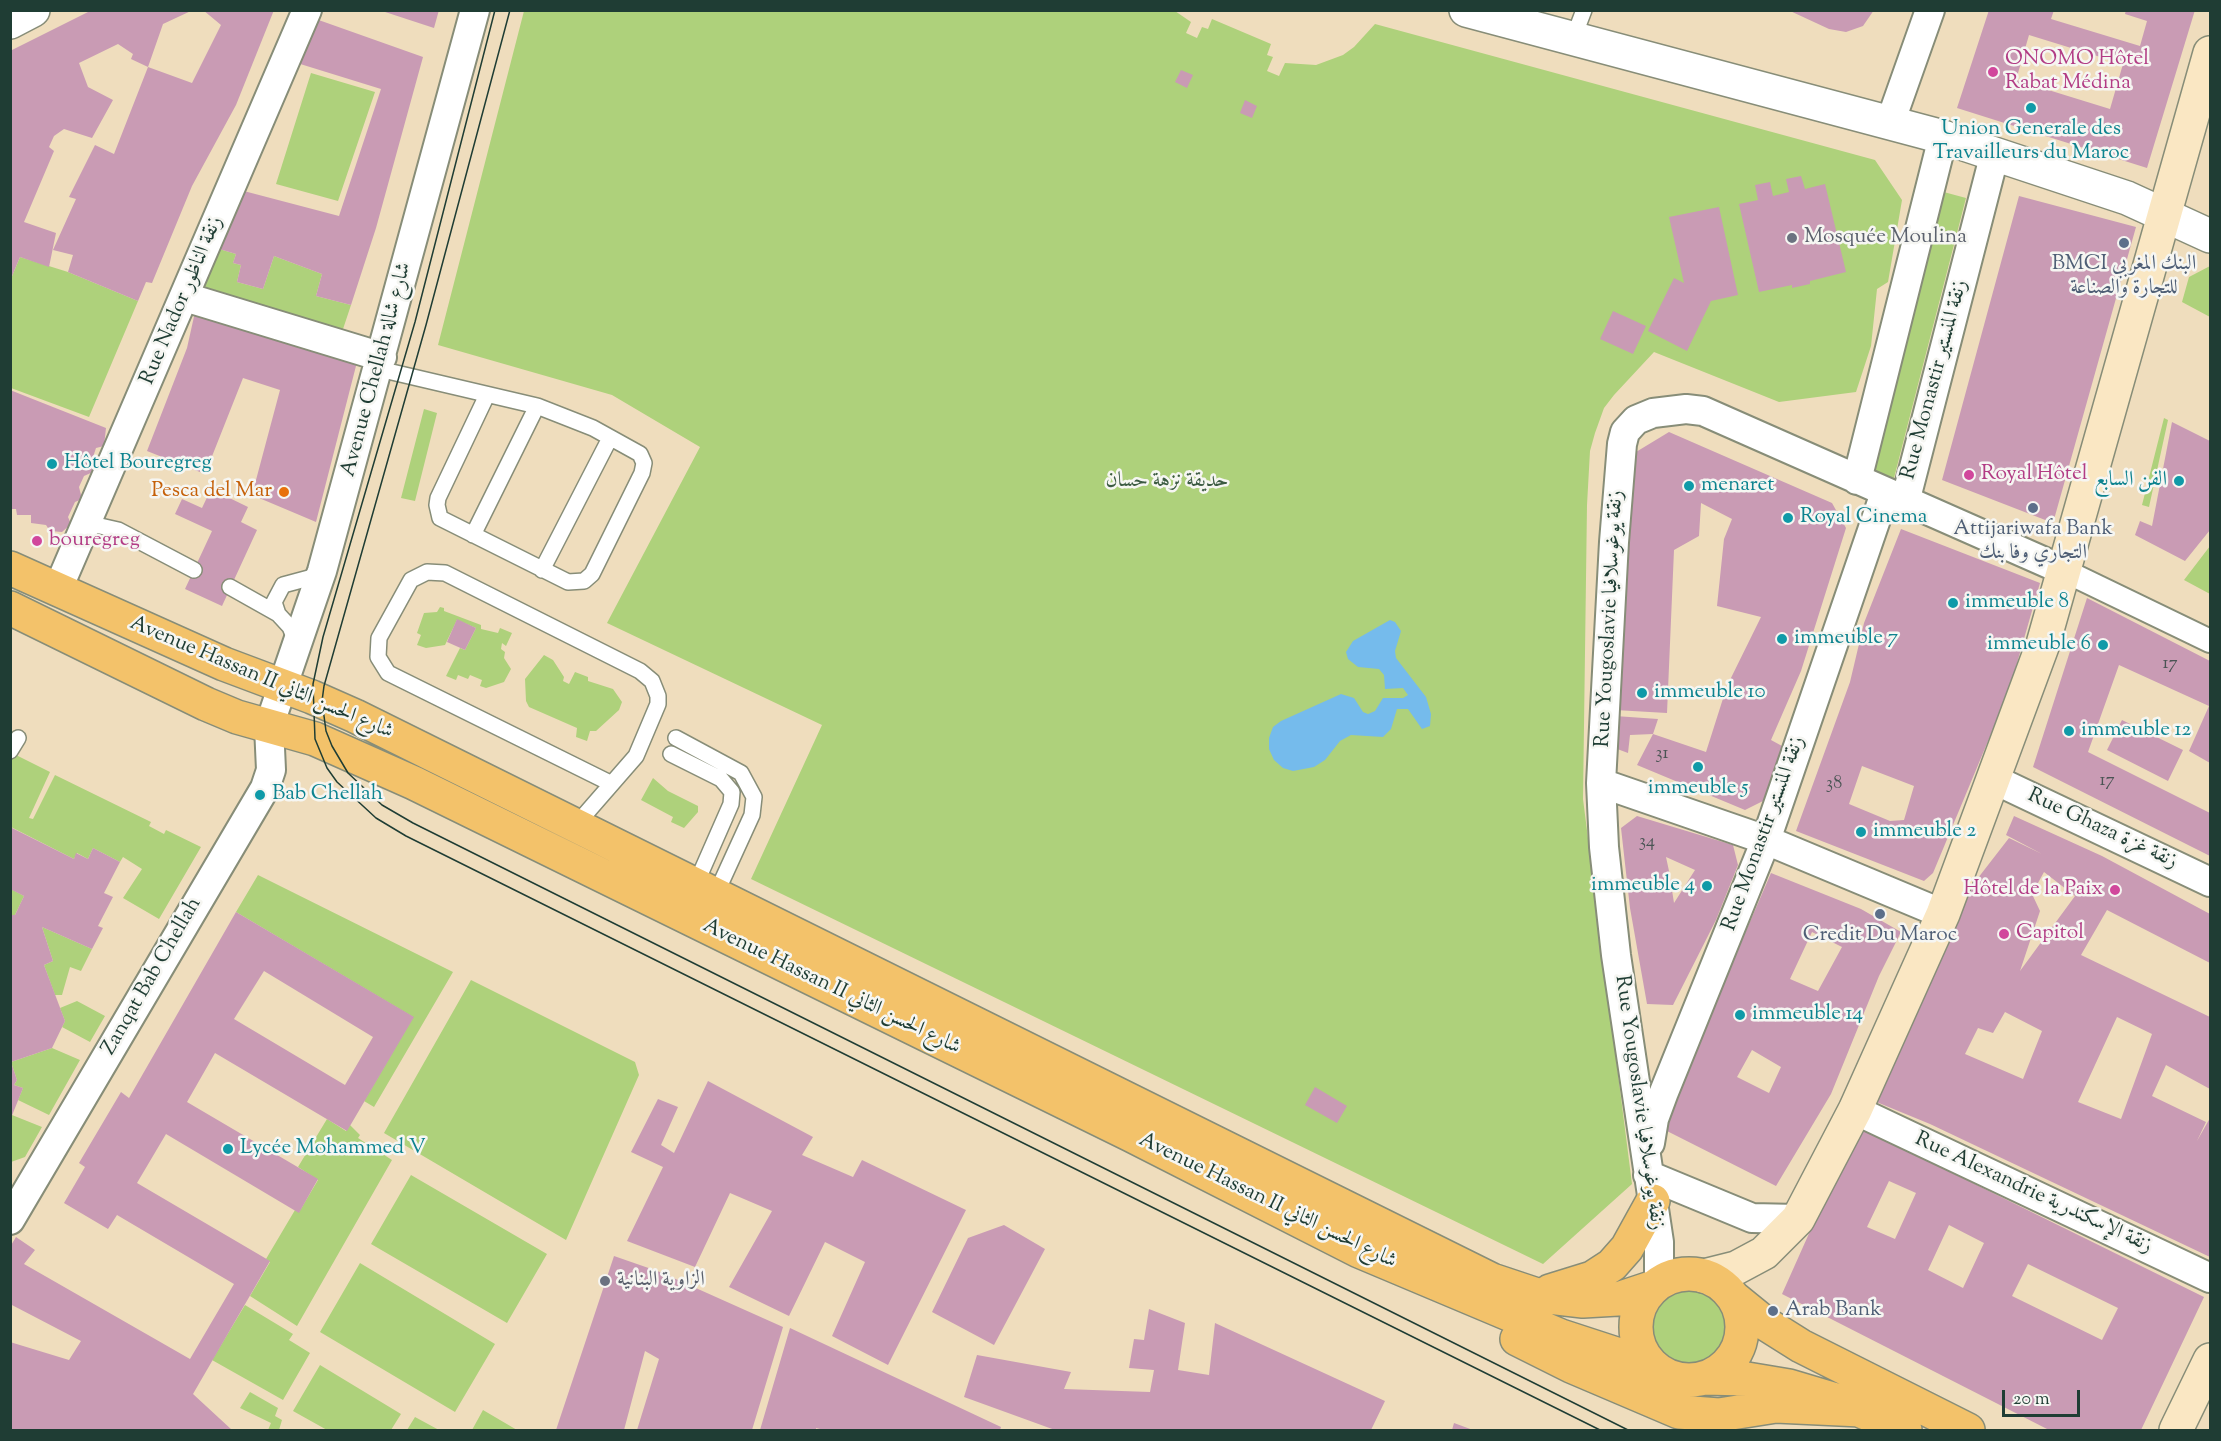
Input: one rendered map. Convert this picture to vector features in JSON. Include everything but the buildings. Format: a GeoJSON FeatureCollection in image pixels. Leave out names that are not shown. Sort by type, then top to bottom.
{"type":"FeatureCollection","features":[{"type":"Feature","properties":{"kind":"main road"},"geometry":{"type":"LineString","coordinates":[[1905,1431],[1861,1410],[1778,1384],[1747,1379],[1682,1380],[1662,1373],[1653,1366],[1639,1346],[1636,1321],[1644,1298],[1655,1285],[1676,1275],[1704,1276],[1736,1268],[1764,1253],[1798,1220],[1855,1110],[1943,914],[2043,644],[2163,214],[2211,53]]}},
{"type":"Feature","properties":{"kind":"main road","name":"Avenue Hassan II شارع الحسن الثاني"},"geometry":{"type":"LineString","coordinates":[[10,568],[224,664],[354,716],[1492,1280],[1540,1296],[1600,1302],[1635,1295],[1655,1285]]}},
{"type":"Feature","properties":{"kind":"main road","name":"Avenue Hassan II شارع الحسن الثاني"},"geometry":{"type":"LineString","coordinates":[[10,608],[206,704],[237,717],[315,739],[414,783],[1131,1135],[1359,1251],[1561,1336],[1653,1366]]}},
{"type":"Feature","properties":{"kind":"main road"},"geometry":{"type":"LineString","coordinates":[[1540,1296],[1560,1287],[1592,1278],[1612,1265],[1627,1248],[1651,1188]]}},
{"type":"Feature","properties":{"kind":"main road"},"geometry":{"type":"LineString","coordinates":[[1359,1251],[1406,1285],[1571,1366],[1666,1408],[1692,1414],[1715,1423],[1776,1406],[1861,1410]]}},
{"type":"Feature","properties":{"kind":"main road"},"geometry":{"type":"LineString","coordinates":[[1704,1276],[1721,1284],[1734,1298],[1766,1324],[1801,1346],[1968,1431]]}},
{"type":"Feature","properties":{"kind":"main road"},"geometry":{"type":"LineString","coordinates":[[1704,1378],[1723,1368],[1737,1350],[1742,1327],[1741,1315],[1734,1298]]}},
{"type":"Feature","properties":{"kind":"main road"},"geometry":{"type":"LineString","coordinates":[[2176,1431],[2211,1359]]}},
{"type":"Feature","properties":{"kind":"street"},"geometry":{"type":"LineString","coordinates":[[10,22],[33,10]]}},
{"type":"Feature","properties":{"kind":"street","name":"Rue Nador زنقة الناظور"},"geometry":{"type":"LineString","coordinates":[[57,591],[307,10]]}},
{"type":"Feature","properties":{"kind":"street","name":"Avenue Chellah شارع شالة"},"geometry":{"type":"LineString","coordinates":[[269,726],[322,571],[381,363],[475,10]]}},
{"type":"Feature","properties":{"kind":"street"},"geometry":{"type":"LineString","coordinates":[[1466,10],[1579,25],[1890,123],[1995,153],[2127,198],[2211,236]]}},
{"type":"Feature","properties":{"kind":"street"},"geometry":{"type":"LineString","coordinates":[[1890,123],[1930,10]]}},
{"type":"Feature","properties":{"kind":"street"},"geometry":{"type":"LineString","coordinates":[[1857,480],[1943,137]]}},
{"type":"Feature","properties":{"kind":"street","name":"Rue Monastir زنقة المنستير"},"geometry":{"type":"LineString","coordinates":[[1651,1188],[1654,1119],[1766,840],[1895,497],[1995,153]]}},
{"type":"Feature","properties":{"kind":"street"},"geometry":{"type":"LineString","coordinates":[[185,297],[381,363]]}},
{"type":"Feature","properties":{"kind":"street","name":"Rue Yougoslavie زنقة يوغوسلافيا"},"geometry":{"type":"LineString","coordinates":[[1655,1285],[1659,1242],[1615,944],[1604,847],[1601,783],[1622,444],[1629,426],[1643,416],[1661,411],[1686,409],[1703,411],[2063,570]]}},
{"type":"Feature","properties":{"kind":"street"},"geometry":{"type":"LineString","coordinates":[[2063,570],[2211,641]]}},
{"type":"Feature","properties":{"kind":"street","name":"Zanqat Bab Chellah"},"geometry":{"type":"LineString","coordinates":[[10,1220],[265,788],[271,770],[269,726]]}},
{"type":"Feature","properties":{"kind":"street","name":"Rue Ghaza زنقة غزة"},"geometry":{"type":"LineString","coordinates":[[1993,779],[2211,882]]}},
{"type":"Feature","properties":{"kind":"street"},"geometry":{"type":"LineString","coordinates":[[1601,783],[1766,840],[1943,914]]}},
{"type":"Feature","properties":{"kind":"street","name":"Rue Alexandrie زنقة الإسكندرية"},"geometry":{"type":"LineString","coordinates":[[1855,1110],[2211,1278]]}},
{"type":"Feature","properties":{"kind":"street"},"geometry":{"type":"LineString","coordinates":[[1651,1188],[1752,1218],[1798,1220]]}},
{"type":"Feature","properties":{"kind":"lane"},"geometry":{"type":"LineString","coordinates":[[381,363],[487,395],[537,406],[610,438],[640,454],[644,468],[592,574],[584,581],[574,583],[542,570],[440,518],[436,505],[487,395]]}},
{"type":"Feature","properties":{"kind":"lane"},"geometry":{"type":"LineString","coordinates":[[473,535],[537,406]]}},
{"type":"Feature","properties":{"kind":"lane"},"geometry":{"type":"LineString","coordinates":[[542,570],[610,438]]}},
{"type":"Feature","properties":{"kind":"lane"},"geometry":{"type":"LineString","coordinates":[[87,523],[118,530],[194,570]]}},
{"type":"Feature","properties":{"kind":"lane"},"geometry":{"type":"LineString","coordinates":[[278,614],[274,602],[283,585],[309,579],[322,571]]}},
{"type":"Feature","properties":{"kind":"lane"},"geometry":{"type":"LineString","coordinates":[[574,826],[636,756],[656,712],[658,696],[647,675],[445,573],[427,572],[411,580],[379,638],[378,657],[388,673],[610,783]]}},
{"type":"Feature","properties":{"kind":"lane"},"geometry":{"type":"LineString","coordinates":[[230,587],[278,614],[290,627],[297,644]]}},
{"type":"Feature","properties":{"kind":"lane"},"geometry":{"type":"LineString","coordinates":[[676,738],[741,773],[747,780],[754,797],[752,815],[705,891]]}},
{"type":"Feature","properties":{"kind":"lane"},"geometry":{"type":"LineString","coordinates":[[671,753],[721,779],[732,792],[731,804],[705,891]]}},
{"type":"Feature","properties":{"kind":"green space","name":"حديقة نزهة حسان"},"geometry":{"type":"Polygon","coordinates":[[[524,11],[1175,11],[1191,22],[1186,33],[1197,38],[1202,27],[1208,29],[1212,19],[1271,44],[1267,55],[1273,57],[1267,71],[1279,76],[1285,63],[1316,65],[1343,55],[1354,47],[1375,24],[1875,160],[1902,200],[1888,282],[1877,289],[1871,346],[1856,392],[1779,402],[1654,352],[1604,408],[1595,433],[1590,451],[1587,505],[1583,799],[1632,1184],[1543,1264],[751,879],[822,725],[607,623],[700,447],[612,395],[438,345],[524,11]]]}},
{"type":"Feature","properties":{"kind":"green space"},"geometry":{"type":"Polygon","coordinates":[[[311,73],[375,92],[338,201],[276,184],[311,73]]]}},
{"type":"Feature","properties":{"kind":"green space"},"geometry":{"type":"Polygon","coordinates":[[[1940,191],[1966,198],[1894,478],[1868,471],[1940,191]]]}},
{"type":"Feature","properties":{"kind":"green space"},"geometry":{"type":"Polygon","coordinates":[[[216,248],[236,254],[233,263],[241,265],[237,282],[263,289],[274,256],[322,274],[316,296],[351,305],[343,329],[199,290],[216,248]]]}},
{"type":"Feature","properties":{"kind":"green space"},"geometry":{"type":"Polygon","coordinates":[[[20,257],[68,272],[138,301],[89,417],[11,388],[10,281],[20,257]]]}},
{"type":"Feature","properties":{"kind":"green space"},"geometry":{"type":"Polygon","coordinates":[[[2210,266],[2210,317],[2182,302],[2189,277],[2210,266]]]}},
{"type":"Feature","properties":{"kind":"green space"},"geometry":{"type":"Polygon","coordinates":[[[424,409],[437,413],[415,501],[401,498],[424,409]]]}},
{"type":"Feature","properties":{"kind":"green space"},"geometry":{"type":"Polygon","coordinates":[[[2164,418],[2168,420],[2149,507],[2142,505],[2164,418]]]}},
{"type":"Feature","properties":{"kind":"green space"},"geometry":{"type":"Polygon","coordinates":[[[2210,546],[2210,594],[2184,580],[2210,546]]]}},
{"type":"Feature","properties":{"kind":"green space"},"geometry":{"type":"Polygon","coordinates":[[[440,607],[444,608],[444,611],[481,625],[481,629],[498,633],[500,628],[512,633],[506,646],[502,643],[501,649],[505,652],[504,658],[511,669],[504,682],[486,688],[480,686],[482,680],[470,675],[468,679],[458,675],[456,680],[446,676],[460,648],[465,650],[476,628],[457,620],[445,645],[426,648],[417,645],[421,635],[417,633],[424,613],[437,612],[440,607]]]}},
{"type":"Feature","properties":{"kind":"green space"},"geometry":{"type":"Polygon","coordinates":[[[544,655],[553,660],[564,677],[563,681],[569,684],[575,672],[588,677],[588,681],[613,689],[622,702],[619,710],[596,731],[590,731],[587,741],[576,737],[577,728],[529,707],[526,701],[525,679],[544,655]]]}},
{"type":"Feature","properties":{"kind":"green space"},"geometry":{"type":"Polygon","coordinates":[[[14,754],[50,772],[29,818],[33,819],[55,775],[151,822],[149,826],[164,834],[166,830],[201,847],[159,919],[123,898],[142,869],[123,857],[120,862],[93,848],[88,859],[77,853],[74,859],[11,827],[10,761],[14,754]]]}},
{"type":"Feature","properties":{"kind":"green space"},"geometry":{"type":"Polygon","coordinates":[[[653,778],[668,791],[698,806],[698,812],[684,828],[671,822],[673,817],[641,800],[653,778]]]}},
{"type":"Feature","properties":{"kind":"green space"},"geometry":{"type":"Polygon","coordinates":[[[258,875],[453,972],[374,1107],[364,1101],[413,1017],[236,912],[258,875]]]}},
{"type":"Feature","properties":{"kind":"green space"},"geometry":{"type":"Polygon","coordinates":[[[11,889],[24,896],[15,915],[11,915],[11,889]]]}},
{"type":"Feature","properties":{"kind":"green space"},"geometry":{"type":"Polygon","coordinates":[[[42,927],[92,949],[81,971],[70,967],[62,995],[55,995],[44,965],[53,961],[42,927]]]}},
{"type":"Feature","properties":{"kind":"green space"},"geometry":{"type":"Polygon","coordinates":[[[471,980],[635,1062],[639,1075],[566,1240],[384,1133],[471,980]]]}},
{"type":"Feature","properties":{"kind":"green space"},"geometry":{"type":"Polygon","coordinates":[[[77,1001],[105,1016],[90,1042],[62,1027],[65,1021],[60,1008],[77,1001]]]}},
{"type":"Feature","properties":{"kind":"green space"},"geometry":{"type":"Polygon","coordinates":[[[52,1048],[80,1060],[49,1115],[18,1100],[23,1088],[14,1085],[17,1080],[11,1062],[52,1048]]]}},
{"type":"Feature","properties":{"kind":"green space"},"geometry":{"type":"Polygon","coordinates":[[[12,1115],[42,1127],[25,1157],[11,1162],[12,1115]]]}},
{"type":"Feature","properties":{"kind":"green space"},"geometry":{"type":"Polygon","coordinates":[[[327,1119],[346,1131],[350,1125],[360,1135],[358,1138],[392,1160],[297,1326],[250,1296],[270,1262],[266,1259],[295,1210],[299,1212],[318,1180],[298,1167],[327,1119]]]}},
{"type":"Feature","properties":{"kind":"green space"},"geometry":{"type":"Polygon","coordinates":[[[411,1175],[547,1254],[507,1323],[371,1244],[411,1175]]]}},
{"type":"Feature","properties":{"kind":"green space"},"geometry":{"type":"Polygon","coordinates":[[[360,1263],[495,1344],[455,1412],[320,1332],[360,1263]]]}},
{"type":"Feature","properties":{"kind":"green space"},"geometry":{"type":"Polygon","coordinates":[[[1689,1291],[1704,1294],[1717,1302],[1725,1315],[1728,1330],[1725,1345],[1717,1358],[1704,1366],[1689,1369],[1674,1366],[1661,1358],[1653,1345],[1650,1330],[1653,1315],[1661,1302],[1674,1294],[1689,1291]]]}},
{"type":"Feature","properties":{"kind":"green space"},"geometry":{"type":"Polygon","coordinates":[[[245,1305],[293,1334],[289,1340],[310,1353],[283,1400],[212,1360],[245,1305]]]}},
{"type":"Feature","properties":{"kind":"green space"},"geometry":{"type":"Polygon","coordinates":[[[320,1365],[401,1414],[391,1430],[327,1430],[293,1411],[320,1365]]]}},
{"type":"Feature","properties":{"kind":"green space"},"geometry":{"type":"Polygon","coordinates":[[[250,1392],[278,1408],[275,1416],[282,1420],[279,1430],[268,1430],[271,1423],[240,1408],[250,1392]]]}},
{"type":"Feature","properties":{"kind":"green space"},"geometry":{"type":"Polygon","coordinates":[[[483,1410],[517,1430],[472,1430],[483,1410]]]}},
{"type":"Feature","properties":{"kind":"green space"},"geometry":{"type":"Polygon","coordinates":[[[415,1417],[439,1430],[407,1430],[415,1417]]]}},
{"type":"Feature","properties":{"kind":"water"},"geometry":{"type":"Polygon","coordinates":[[[1390,620],[1395,622],[1401,631],[1395,651],[1396,658],[1426,697],[1431,714],[1430,726],[1422,729],[1408,709],[1397,709],[1391,729],[1383,737],[1351,735],[1340,741],[1325,760],[1314,767],[1293,771],[1283,768],[1274,760],[1269,749],[1269,738],[1273,727],[1281,721],[1341,694],[1354,698],[1363,712],[1368,714],[1375,711],[1383,698],[1403,698],[1408,695],[1403,688],[1385,689],[1384,675],[1379,669],[1358,667],[1348,659],[1346,652],[1353,641],[1390,620]]]}},
{"type":"Feature","properties":{"kind":"tram line"},"geometry":{"type":"LineString","coordinates":[[495,10],[415,322],[323,637],[313,684],[315,739],[327,768],[337,782],[376,818],[406,836],[1600,1430]]}},
{"type":"Feature","properties":{"kind":"tram line"},"geometry":{"type":"LineString","coordinates":[[510,10],[426,325],[324,686],[322,701],[326,731],[348,773],[382,805],[413,823],[1628,1430]]}},
{"type":"Feature","properties":{"kind":"place","name":"ONOMO Hôtel Rabat Médina"},"geometry":{"type":"Point","coordinates":[1993,72]}},
{"type":"Feature","properties":{"kind":"place","name":"Union Generale des Travailleurs du Maroc"},"geometry":{"type":"Point","coordinates":[2031,108]}},
{"type":"Feature","properties":{"kind":"place","name":"Mosquée Moulina"},"geometry":{"type":"Point","coordinates":[1792,238]}},
{"type":"Feature","properties":{"kind":"place","name":"BMCI البنك المغربي للتجارة والصناعة"},"geometry":{"type":"Point","coordinates":[2124,243]}},
{"type":"Feature","properties":{"kind":"place","name":"Hôtel Bouregreg"},"geometry":{"type":"Point","coordinates":[52,464]}},
{"type":"Feature","properties":{"kind":"place","name":"Royal Hôtel"},"geometry":{"type":"Point","coordinates":[1969,475]}},
{"type":"Feature","properties":{"kind":"place","name":"الفن السابع"},"geometry":{"type":"Point","coordinates":[2179,481]}},
{"type":"Feature","properties":{"kind":"place","name":"menaret"},"geometry":{"type":"Point","coordinates":[1689,486]}},
{"type":"Feature","properties":{"kind":"place","name":"Pesca del Mar"},"geometry":{"type":"Point","coordinates":[284,492]}},
{"type":"Feature","properties":{"kind":"place","name":"Attijariwafa Bank التجاري وفا بنك"},"geometry":{"type":"Point","coordinates":[2033,508]}},
{"type":"Feature","properties":{"kind":"place","name":"Royal Cinema"},"geometry":{"type":"Point","coordinates":[1788,518]}},
{"type":"Feature","properties":{"kind":"place","name":"bouregreg"},"geometry":{"type":"Point","coordinates":[37,541]}},
{"type":"Feature","properties":{"kind":"place","name":"immeuble 8"},"geometry":{"type":"Point","coordinates":[1953,603]}},
{"type":"Feature","properties":{"kind":"place","name":"immeuble 7"},"geometry":{"type":"Point","coordinates":[1782,639]}},
{"type":"Feature","properties":{"kind":"place","name":"immeuble 6"},"geometry":{"type":"Point","coordinates":[2103,645]}},
{"type":"Feature","properties":{"kind":"place","name":"immeuble 10"},"geometry":{"type":"Point","coordinates":[1642,693]}},
{"type":"Feature","properties":{"kind":"place","name":"immeuble 12"},"geometry":{"type":"Point","coordinates":[2069,731]}},
{"type":"Feature","properties":{"kind":"place","name":"immeuble 5"},"geometry":{"type":"Point","coordinates":[1698,767]}},
{"type":"Feature","properties":{"kind":"place","name":"Bab Chellah"},"geometry":{"type":"Point","coordinates":[260,795]}},
{"type":"Feature","properties":{"kind":"place","name":"immeuble 2"},"geometry":{"type":"Point","coordinates":[1861,832]}},
{"type":"Feature","properties":{"kind":"place","name":"immeuble 4"},"geometry":{"type":"Point","coordinates":[1707,886]}},
{"type":"Feature","properties":{"kind":"place","name":"Hôtel de la Paix"},"geometry":{"type":"Point","coordinates":[2115,890]}},
{"type":"Feature","properties":{"kind":"place","name":"Credit Du Maroc"},"geometry":{"type":"Point","coordinates":[1880,914]}},
{"type":"Feature","properties":{"kind":"place","name":"Capitol"},"geometry":{"type":"Point","coordinates":[2004,934]}},
{"type":"Feature","properties":{"kind":"place","name":"immeuble 14"},"geometry":{"type":"Point","coordinates":[1740,1015]}},
{"type":"Feature","properties":{"kind":"place","name":"Lycée Mohammed V"},"geometry":{"type":"Point","coordinates":[228,1149]}},
{"type":"Feature","properties":{"kind":"place","name":"الزاوية البنانية"},"geometry":{"type":"Point","coordinates":[605,1281]}},
{"type":"Feature","properties":{"kind":"place","name":"Arab Bank"},"geometry":{"type":"Point","coordinates":[1773,1311]}}]}
